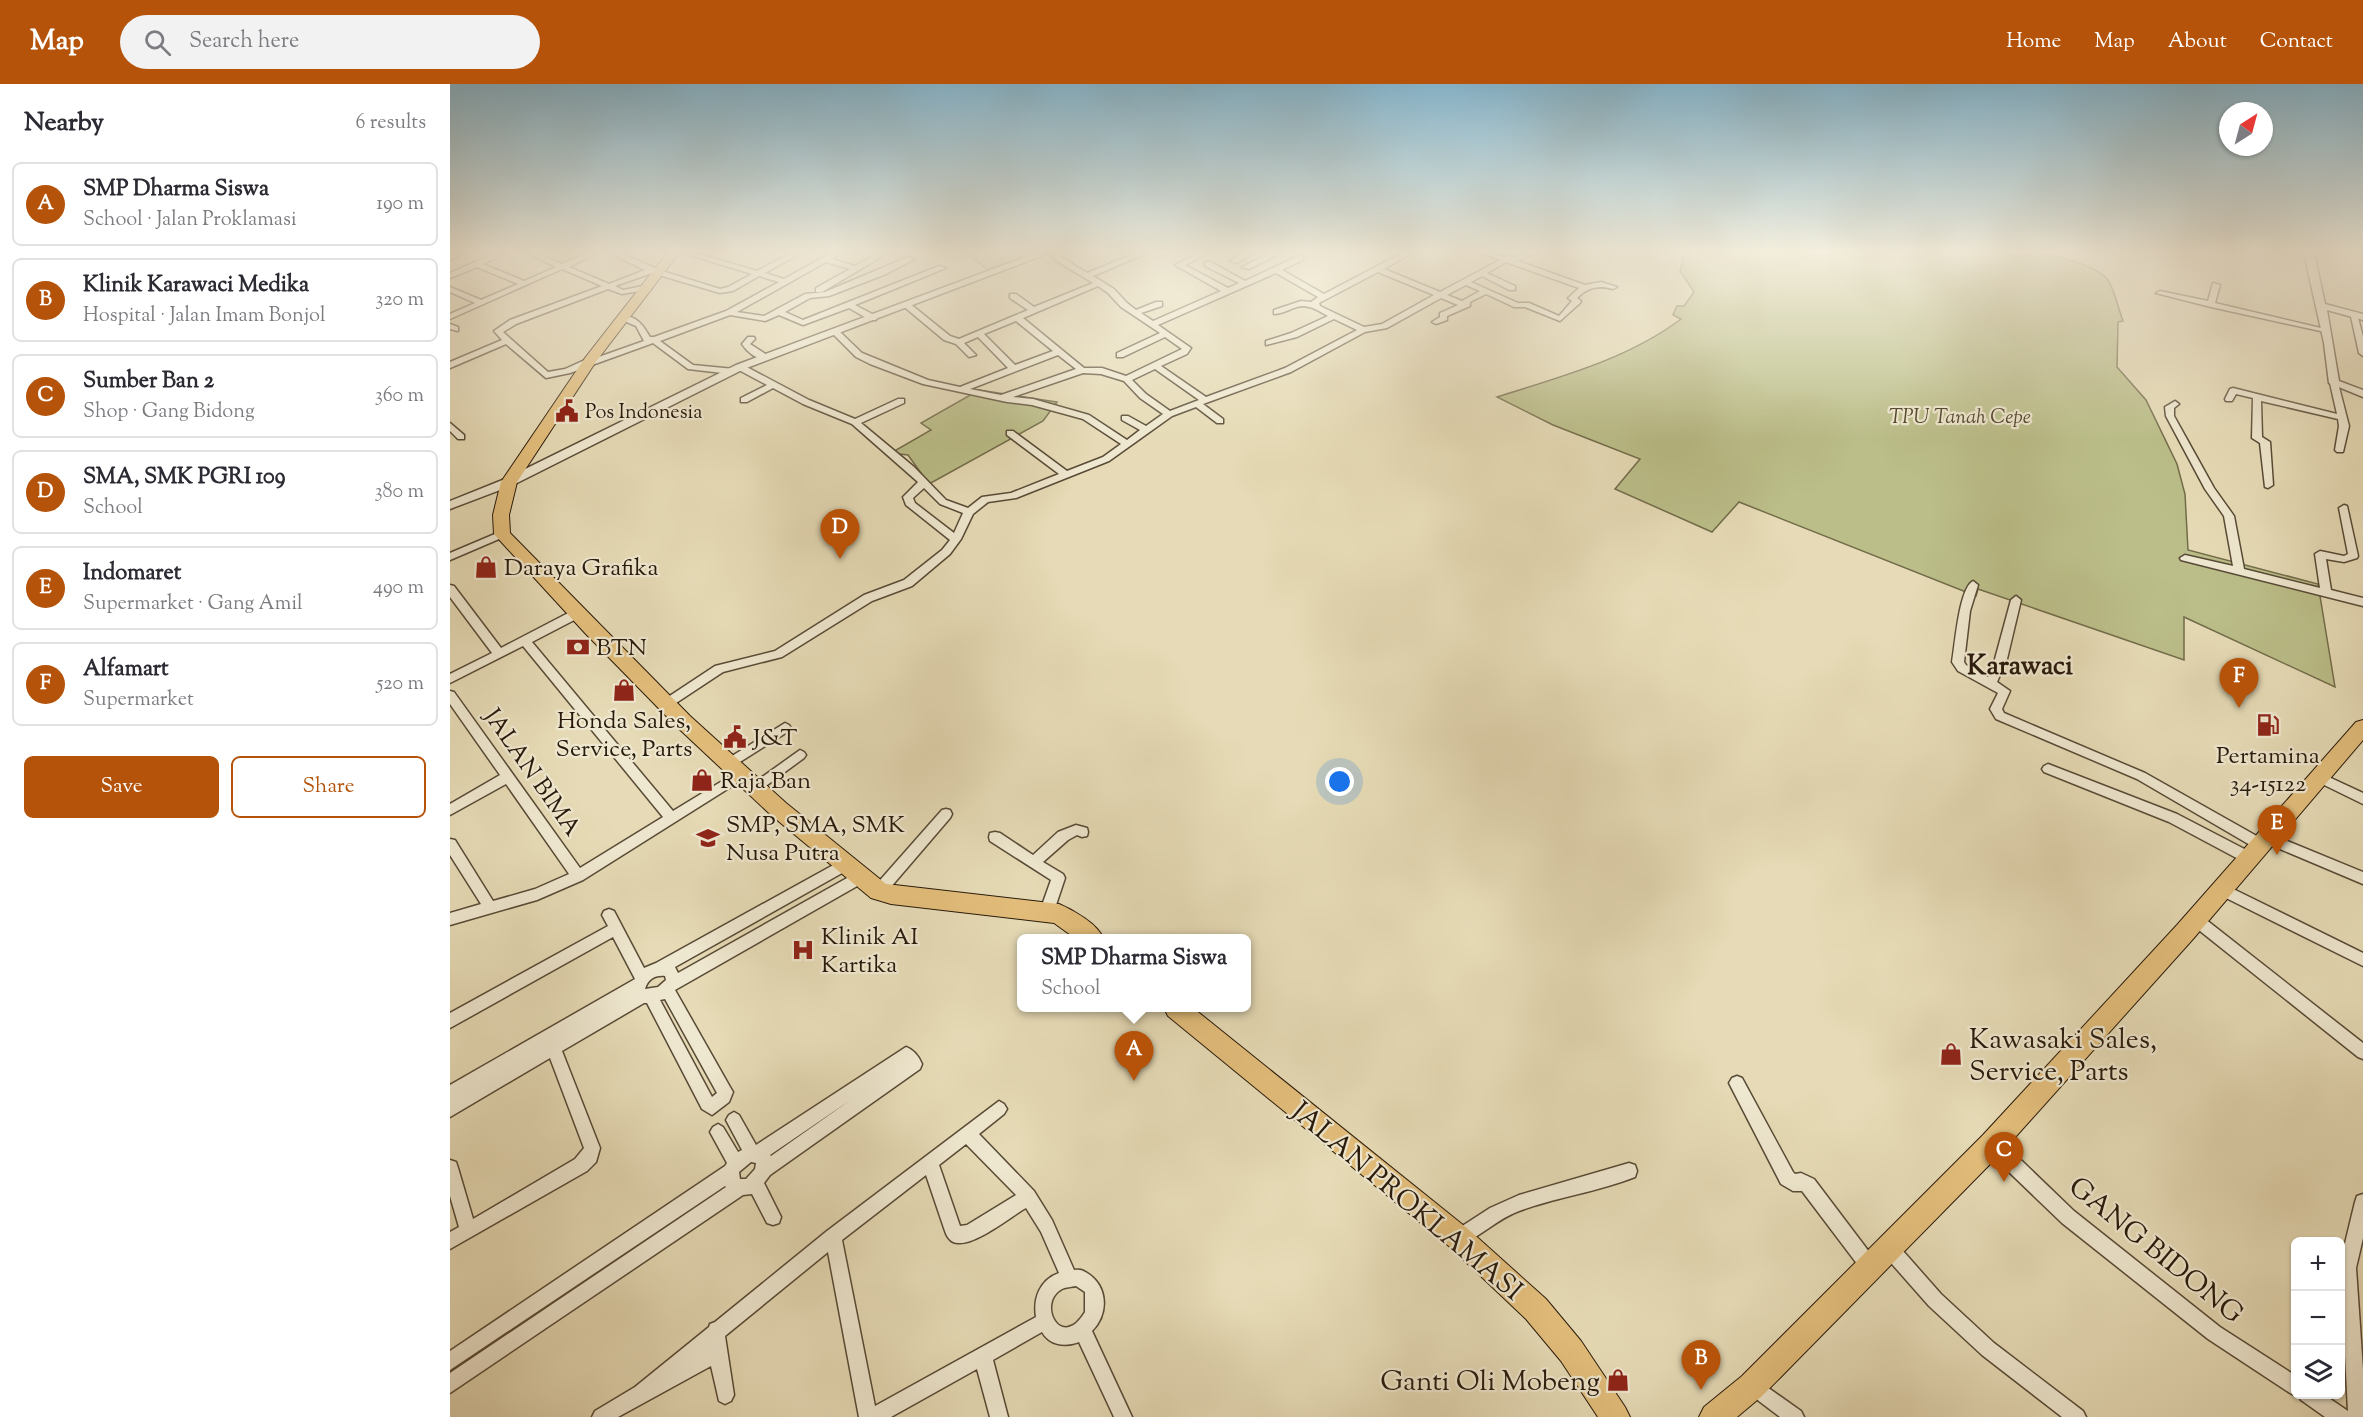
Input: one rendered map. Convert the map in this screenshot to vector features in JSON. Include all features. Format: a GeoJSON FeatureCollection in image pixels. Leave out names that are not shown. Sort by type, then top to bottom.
{"type":"FeatureCollection","features":[{"type":"Feature","properties":{"kind":"main road"},"geometry":{"type":"LineString","coordinates":[[627,315],[589,362],[510,482],[505,498],[502,534],[666,704],[741,776],[879,891],[990,907],[1047,911],[1064,916],[1086,934]]}},
{"type":"Feature","properties":{"kind":"main road"},"geometry":{"type":"LineString","coordinates":[[1714,1417],[1752,1386],[1992,1144],[2260,847],[2363,727]]}},
{"type":"Feature","properties":{"kind":"main road","name":"JALAN PROKLAMASI"},"geometry":{"type":"LineString","coordinates":[[1181,1012],[1459,1238],[1536,1309],[1571,1352],[1612,1415]]}},
{"type":"Feature","properties":{"kind":"street"},"geometry":{"type":"LineString","coordinates":[[536,315],[501,328],[499,333],[546,375],[567,371],[723,315]]}},
{"type":"Feature","properties":{"kind":"street"},"geometry":{"type":"LineString","coordinates":[[741,315],[761,319],[771,315]]}},
{"type":"Feature","properties":{"kind":"street"},"geometry":{"type":"LineString","coordinates":[[786,315],[803,323],[823,315]]}},
{"type":"Feature","properties":{"kind":"street"},"geometry":{"type":"LineString","coordinates":[[868,315],[873,318]]}},
{"type":"Feature","properties":{"kind":"street"},"geometry":{"type":"LineString","coordinates":[[450,505],[510,482],[736,369],[880,315]]}},
{"type":"Feature","properties":{"kind":"street"},"geometry":{"type":"LineString","coordinates":[[919,315],[947,338],[959,342],[972,356]]}},
{"type":"Feature","properties":{"kind":"street"},"geometry":{"type":"LineString","coordinates":[[959,342],[1024,315]]}},
{"type":"Feature","properties":{"kind":"street"},"geometry":{"type":"LineString","coordinates":[[1127,380],[1184,352],[1187,348],[1139,315]]}},
{"type":"Feature","properties":{"kind":"street"},"geometry":{"type":"LineString","coordinates":[[1153,324],[1174,315]]}},
{"type":"Feature","properties":{"kind":"street"},"geometry":{"type":"LineString","coordinates":[[666,704],[720,669],[778,654],[868,598],[908,583],[945,552],[956,539],[969,512],[985,499],[1013,496],[1106,459],[1169,414],[1288,370],[1363,330],[1424,315]]}},
{"type":"Feature","properties":{"kind":"street"},"geometry":{"type":"LineString","coordinates":[[1425,315],[1444,327]]}},
{"type":"Feature","properties":{"kind":"street"},"geometry":{"type":"LineString","coordinates":[[1426,315],[1444,318],[1442,315]]}},
{"type":"Feature","properties":{"kind":"street"},"geometry":{"type":"LineString","coordinates":[[1551,315],[1560,319],[1564,315]]}},
{"type":"Feature","properties":{"kind":"street"},"geometry":{"type":"LineString","coordinates":[[2258,315],[2325,330]]}},
{"type":"Feature","properties":{"kind":"street"},"geometry":{"type":"LineString","coordinates":[[2322,315],[2343,418],[2344,435],[2340,450]]}},
{"type":"Feature","properties":{"kind":"street"},"geometry":{"type":"LineString","coordinates":[[1269,343],[1294,335],[1334,316],[1363,330]]}},
{"type":"Feature","properties":{"kind":"street"},"geometry":{"type":"LineString","coordinates":[[2358,316],[2362,349]]}},
{"type":"Feature","properties":{"kind":"street"},"geometry":{"type":"LineString","coordinates":[[625,318],[639,324],[647,339],[654,340],[691,367],[736,369],[855,422],[911,470],[943,502],[969,512]]}},
{"type":"Feature","properties":{"kind":"street"},"geometry":{"type":"LineString","coordinates":[[1018,318],[1082,370]]}},
{"type":"Feature","properties":{"kind":"street"},"geometry":{"type":"LineString","coordinates":[[835,332],[859,355],[873,362],[926,382],[1033,402],[1086,417],[1127,444]]}},
{"type":"Feature","properties":{"kind":"street"},"geometry":{"type":"LineString","coordinates":[[1120,355],[1167,333]]}},
{"type":"Feature","properties":{"kind":"street"},"geometry":{"type":"LineString","coordinates":[[979,334],[1013,368]]}},
{"type":"Feature","properties":{"kind":"street"},"geometry":{"type":"LineString","coordinates":[[751,339],[746,344],[764,357]]}},
{"type":"Feature","properties":{"kind":"street"},"geometry":{"type":"LineString","coordinates":[[450,365],[507,341]]}},
{"type":"Feature","properties":{"kind":"street"},"geometry":{"type":"LineString","coordinates":[[962,389],[1057,352]]}},
{"type":"Feature","properties":{"kind":"street"},"geometry":{"type":"LineString","coordinates":[[1156,366],[1201,402],[1220,421]]}},
{"type":"Feature","properties":{"kind":"street"},"geometry":{"type":"LineString","coordinates":[[1002,398],[1082,370],[1102,371],[1127,380],[1143,396],[1169,414]]}},
{"type":"Feature","properties":{"kind":"street"},"geometry":{"type":"LineString","coordinates":[[2334,383],[2363,394]]}},
{"type":"Feature","properties":{"kind":"street"},"geometry":{"type":"LineString","coordinates":[[744,400],[773,385]]}},
{"type":"Feature","properties":{"kind":"street"},"geometry":{"type":"LineString","coordinates":[[2229,399],[2232,391],[2343,418]]}},
{"type":"Feature","properties":{"kind":"street"},"geometry":{"type":"LineString","coordinates":[[2257,396],[2257,438],[2265,442],[2268,484]]}},
{"type":"Feature","properties":{"kind":"street"},"geometry":{"type":"LineString","coordinates":[[855,422],[902,401]]}},
{"type":"Feature","properties":{"kind":"street"},"geometry":{"type":"LineString","coordinates":[[2175,404],[2169,407],[2170,417],[2210,489],[2229,516],[2239,571]]}},
{"type":"Feature","properties":{"kind":"street"},"geometry":{"type":"LineString","coordinates":[[1125,418],[1146,430]]}},
{"type":"Feature","properties":{"kind":"street"},"geometry":{"type":"LineString","coordinates":[[450,426],[461,437]]}},
{"type":"Feature","properties":{"kind":"street"},"geometry":{"type":"LineString","coordinates":[[1010,433],[1065,474]]}},
{"type":"Feature","properties":{"kind":"street"},"geometry":{"type":"LineString","coordinates":[[923,483],[908,497],[911,505],[956,539]]}},
{"type":"Feature","properties":{"kind":"street"},"geometry":{"type":"LineString","coordinates":[[2326,593],[2320,554],[2344,559],[2353,556],[2343,508]]}},
{"type":"Feature","properties":{"kind":"street"},"geometry":{"type":"LineString","coordinates":[[450,557],[502,534]]}},
{"type":"Feature","properties":{"kind":"street"},"geometry":{"type":"LineString","coordinates":[[2186,558],[2363,602]]}},
{"type":"Feature","properties":{"kind":"street"},"geometry":{"type":"LineString","coordinates":[[1973,585],[1965,610],[1958,662],[1962,668],[2004,691],[1996,709],[2000,716],[2141,776],[2260,847]]}},
{"type":"Feature","properties":{"kind":"street"},"geometry":{"type":"LineString","coordinates":[[450,589],[499,654]]}},
{"type":"Feature","properties":{"kind":"street"},"geometry":{"type":"LineString","coordinates":[[1991,684],[2001,659],[2016,600]]}},
{"type":"Feature","properties":{"kind":"street"},"geometry":{"type":"LineString","coordinates":[[450,679],[578,613]]}},
{"type":"Feature","properties":{"kind":"street"},"geometry":{"type":"LineString","coordinates":[[525,641],[670,817]]}},
{"type":"Feature","properties":{"kind":"street","name":"JALAN BIMA"},"geometry":{"type":"LineString","coordinates":[[450,695],[578,876]]}},
{"type":"Feature","properties":{"kind":"street"},"geometry":{"type":"LineString","coordinates":[[741,776],[785,728]]}},
{"type":"Feature","properties":{"kind":"street"},"geometry":{"type":"LineString","coordinates":[[450,919],[537,894],[578,876],[670,817],[741,776],[800,755]]}},
{"type":"Feature","properties":{"kind":"street"},"geometry":{"type":"LineString","coordinates":[[2048,769],[2173,818],[2363,878]]}},
{"type":"Feature","properties":{"kind":"street"},"geometry":{"type":"LineString","coordinates":[[450,810],[509,776]]}},
{"type":"Feature","properties":{"kind":"street"},"geometry":{"type":"LineString","coordinates":[[2318,777],[2363,799]]}},
{"type":"Feature","properties":{"kind":"street"},"geometry":{"type":"LineString","coordinates":[[879,891],[946,814]]}},
{"type":"Feature","properties":{"kind":"street"},"geometry":{"type":"LineString","coordinates":[[1035,861],[1064,836],[1076,830],[1082,832]]}},
{"type":"Feature","properties":{"kind":"street"},"geometry":{"type":"LineString","coordinates":[[995,837],[1058,878],[1047,911]]}},
{"type":"Feature","properties":{"kind":"street"},"geometry":{"type":"LineString","coordinates":[[450,844],[489,906]]}},
{"type":"Feature","properties":{"kind":"street"},"geometry":{"type":"LineString","coordinates":[[643,989],[650,972],[661,968],[846,864]]}},
{"type":"Feature","properties":{"kind":"street"},"geometry":{"type":"LineString","coordinates":[[450,1093],[605,1012],[643,989],[669,986],[861,877]]}},
{"type":"Feature","properties":{"kind":"street"},"geometry":{"type":"LineString","coordinates":[[2221,889],[2363,960]]}},
{"type":"Feature","properties":{"kind":"street"},"geometry":{"type":"LineString","coordinates":[[2195,919],[2363,1052]]}},
{"type":"Feature","properties":{"kind":"street"},"geometry":{"type":"LineString","coordinates":[[450,1021],[612,922],[643,989],[707,1104],[712,1107],[726,1092],[669,986]]}},
{"type":"Feature","properties":{"kind":"street"},"geometry":{"type":"LineString","coordinates":[[661,968],[670,971],[673,979],[669,986]]}},
{"type":"Feature","properties":{"kind":"street"},"geometry":{"type":"LineString","coordinates":[[450,1110],[554,1050],[605,1012]]}},
{"type":"Feature","properties":{"kind":"street"},"geometry":{"type":"LineString","coordinates":[[450,1241],[580,1165],[590,1155],[592,1148],[554,1050]]}},
{"type":"Feature","properties":{"kind":"street"},"geometry":{"type":"LineString","coordinates":[[450,1361],[733,1168],[758,1159],[915,1064],[906,1054],[758,1159],[747,1185],[450,1384]]}},
{"type":"Feature","properties":{"kind":"street"},"geometry":{"type":"LineString","coordinates":[[1737,1083],[1787,1178],[1793,1184],[1801,1181],[1808,1185],[1870,1267]]}},
{"type":"Feature","properties":{"kind":"street"},"geometry":{"type":"LineString","coordinates":[[641,1393],[833,1237],[999,1109]]}},
{"type":"Feature","properties":{"kind":"street"},"geometry":{"type":"LineString","coordinates":[[734,1120],[758,1159]]}},
{"type":"Feature","properties":{"kind":"street"},"geometry":{"type":"LineString","coordinates":[[718,1132],[733,1168],[732,1184],[747,1185],[773,1217]]}},
{"type":"Feature","properties":{"kind":"street"},"geometry":{"type":"LineString","coordinates":[[967,1134],[1028,1197],[1046,1224],[1069,1278]]}},
{"type":"Feature","properties":{"kind":"street","name":"GANG BIDONG"},"geometry":{"type":"LineString","coordinates":[[1992,1144],[2077,1224],[2214,1333],[2291,1384]]}},
{"type":"Feature","properties":{"kind":"street"},"geometry":{"type":"LineString","coordinates":[[930,1163],[953,1231],[958,1235],[970,1233],[1028,1197]]}},
{"type":"Feature","properties":{"kind":"street"},"geometry":{"type":"LineString","coordinates":[[450,1168],[468,1232]]}},
{"type":"Feature","properties":{"kind":"street"},"geometry":{"type":"LineString","coordinates":[[1459,1238],[1485,1220],[1519,1203],[1603,1181],[1629,1171]]}},
{"type":"Feature","properties":{"kind":"street"},"geometry":{"type":"LineString","coordinates":[[2357,1417],[2348,1268],[2363,1202]]}},
{"type":"Feature","properties":{"kind":"street"},"geometry":{"type":"LineString","coordinates":[[833,1237],[868,1417]]}},
{"type":"Feature","properties":{"kind":"street"},"geometry":{"type":"LineString","coordinates":[[1890,1249],[1935,1300],[1988,1349],[2075,1416]]}},
{"type":"Feature","properties":{"kind":"street"},"geometry":{"type":"LineString","coordinates":[[1069,1278],[1086,1280],[1095,1294],[1094,1313],[1082,1330],[1073,1334],[1055,1334],[1044,1322],[1042,1313],[1047,1294],[1053,1287],[1069,1278]]}},
{"type":"Feature","properties":{"kind":"street"},"geometry":{"type":"LineString","coordinates":[[873,1417],[1044,1322]]}},
{"type":"Feature","properties":{"kind":"street"},"geometry":{"type":"LineString","coordinates":[[716,1330],[725,1395]]}},
{"type":"Feature","properties":{"kind":"street"},"geometry":{"type":"LineString","coordinates":[[1082,1330],[1123,1417]]}},
{"type":"Feature","properties":{"kind":"street"},"geometry":{"type":"LineString","coordinates":[[602,1417],[641,1393],[718,1353]]}},
{"type":"Feature","properties":{"kind":"street"},"geometry":{"type":"LineString","coordinates":[[983,1356],[999,1417]]}},
{"type":"Feature","properties":{"kind":"street"},"geometry":{"type":"LineString","coordinates":[[1752,1386],[1795,1417]]}},
{"type":"Feature","properties":{"kind":"street"},"geometry":{"type":"LineString","coordinates":[[2313,1399],[2341,1417]]}},
{"type":"Feature","properties":{"kind":"green space","name":"TPU Tanah Cepe"},"geometry":{"type":"Polygon","coordinates":[[[1673,315],[2121,315],[2123,321],[2118,322],[2117,367],[2146,400],[2177,464],[2185,494],[2188,550],[2318,584],[2335,687],[2184,617],[2184,660],[1978,589],[1976,596],[1739,502],[1712,532],[1615,489],[1640,459],[1553,425],[1497,397],[1593,366],[1639,345],[1681,319],[1673,315]]]}},
{"type":"Feature","properties":{"kind":"green space"},"geometry":{"type":"Polygon","coordinates":[[[979,390],[1057,402],[1043,421],[929,484],[908,455],[891,453],[931,430],[921,423],[979,390]]]}},
{"type":"Feature","properties":{"kind":"place","name":"Pos Indonesia"},"geometry":{"type":"Point","coordinates":[567,411]}},
{"type":"Feature","properties":{"kind":"place","name":"SMA, SMK PGRI 109"},"geometry":{"type":"Point","coordinates":[840,559]}},
{"type":"Feature","properties":{"kind":"place","name":"Daraya Grafika"},"geometry":{"type":"Point","coordinates":[486,567]}},
{"type":"Feature","properties":{"kind":"place","name":"BTN"},"geometry":{"type":"Point","coordinates":[578,647]}},
{"type":"Feature","properties":{"kind":"place","name":"Honda Sales, Service, Parts"},"geometry":{"type":"Point","coordinates":[624,690]}},
{"type":"Feature","properties":{"kind":"place","name":"Alfamart"},"geometry":{"type":"Point","coordinates":[2239,708]}},
{"type":"Feature","properties":{"kind":"place","name":"Pertamina 34-15122"},"geometry":{"type":"Point","coordinates":[2268,725]}},
{"type":"Feature","properties":{"kind":"place","name":"J&T"},"geometry":{"type":"Point","coordinates":[735,737]}},
{"type":"Feature","properties":{"kind":"place","name":"Raja Ban"},"geometry":{"type":"Point","coordinates":[702,780]}},
{"type":"Feature","properties":{"kind":"place","name":"SMP, SMA, SMK Nusa Putra"},"geometry":{"type":"Point","coordinates":[708,838]}},
{"type":"Feature","properties":{"kind":"place","name":"Indomaret"},"geometry":{"type":"Point","coordinates":[2277,855]}},
{"type":"Feature","properties":{"kind":"place","name":"Klinik AI Kartika"},"geometry":{"type":"Point","coordinates":[803,950]}},
{"type":"Feature","properties":{"kind":"place","name":"Kawasaki Sales, Service, Parts"},"geometry":{"type":"Point","coordinates":[1951,1054]}},
{"type":"Feature","properties":{"kind":"place","name":"SMP Dharma Siswa"},"geometry":{"type":"Point","coordinates":[1134,1081]}},
{"type":"Feature","properties":{"kind":"place","name":"Sumber Ban 2"},"geometry":{"type":"Point","coordinates":[2004,1182]}},
{"type":"Feature","properties":{"kind":"place","name":"Ganti Oli Mobeng"},"geometry":{"type":"Point","coordinates":[1618,1380]}},
{"type":"Feature","properties":{"kind":"place","name":"Klinik Karawaci Medika"},"geometry":{"type":"Point","coordinates":[1701,1390]}},
{"type":"Feature","properties":{"kind":"district","name":"Karawaci"},"geometry":{"type":"Point","coordinates":[2020,665]}}]}
